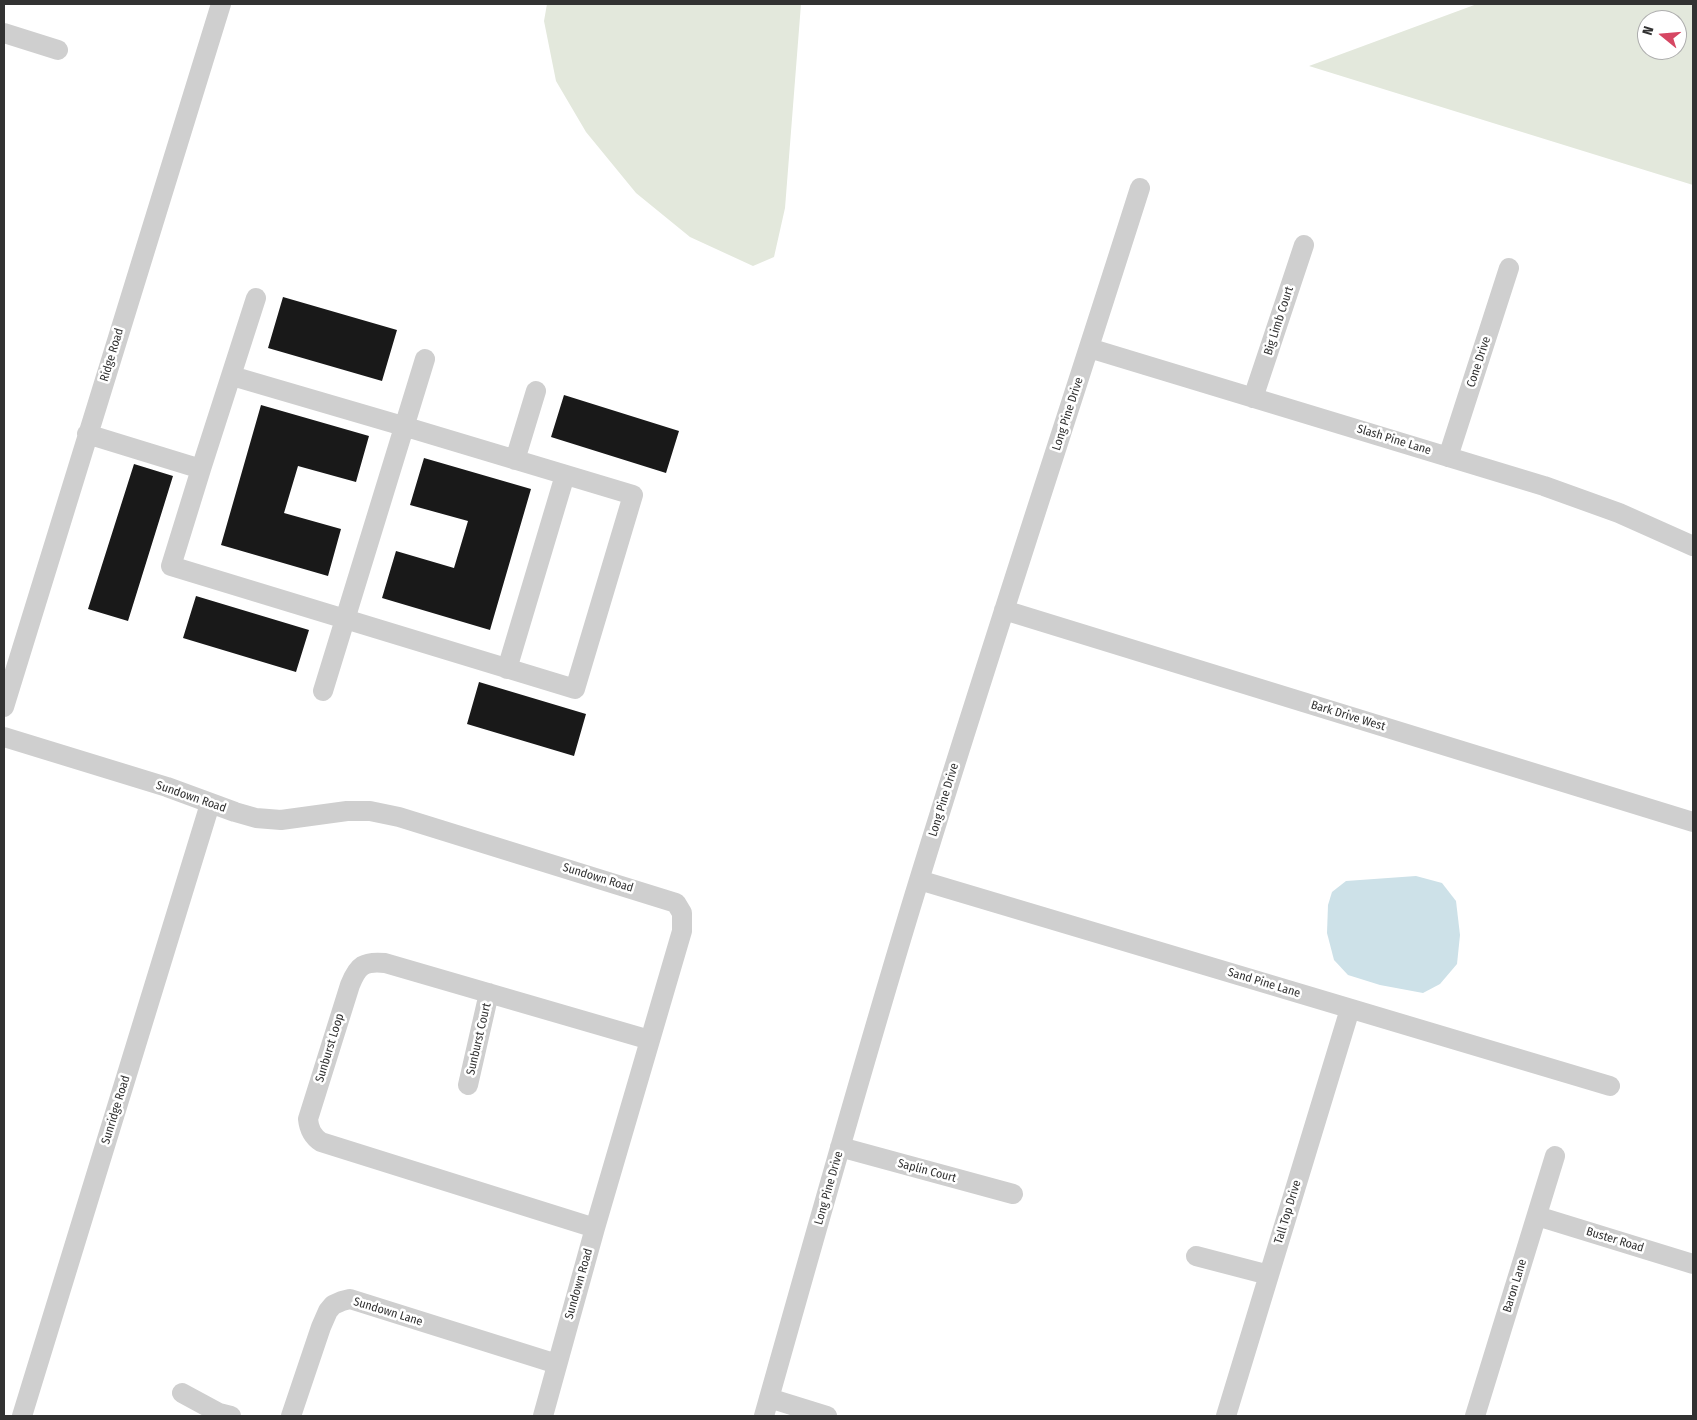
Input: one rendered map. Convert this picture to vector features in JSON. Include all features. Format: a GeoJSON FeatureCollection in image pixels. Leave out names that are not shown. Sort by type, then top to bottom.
{"type":"FeatureCollection","features":[{"type":"Feature","properties":{"kind":"street","name":"Ridge Road"},"geometry":{"type":"LineString","coordinates":[[4,707],[221,4]]}},
{"type":"Feature","properties":{"kind":"street"},"geometry":{"type":"LineString","coordinates":[[4,33],[58,50]]}},
{"type":"Feature","properties":{"kind":"street","name":"Long Pine Drive"},"geometry":{"type":"LineString","coordinates":[[767,1407],[840,1147],[919,880],[1140,188]]}},
{"type":"Feature","properties":{"kind":"street","name":"Big Limb Court"},"geometry":{"type":"LineString","coordinates":[[1254,398],[1304,245]]}},
{"type":"Feature","properties":{"kind":"street","name":"Cone Drive"},"geometry":{"type":"LineString","coordinates":[[1448,457],[1509,268]]}},
{"type":"Feature","properties":{"kind":"street"},"geometry":{"type":"LineString","coordinates":[[232,376],[633,496],[575,689],[172,566],[256,298]]}},
{"type":"Feature","properties":{"kind":"street","name":"Slash Pine Lane"},"geometry":{"type":"LineString","coordinates":[[1089,348],[1544,486],[1691,540]]}},
{"type":"Feature","properties":{"kind":"street"},"geometry":{"type":"LineString","coordinates":[[323,691],[425,359]]}},
{"type":"Feature","properties":{"kind":"street"},"geometry":{"type":"LineString","coordinates":[[515,460],[536,391]]}},
{"type":"Feature","properties":{"kind":"street"},"geometry":{"type":"LineString","coordinates":[[88,434],[201,469]]}},
{"type":"Feature","properties":{"kind":"street"},"geometry":{"type":"LineString","coordinates":[[507,669],[565,475]]}},
{"type":"Feature","properties":{"kind":"street","name":"Bark Drive West"},"geometry":{"type":"LineString","coordinates":[[1004,610],[1693,822]]}},
{"type":"Feature","properties":{"kind":"street","name":"Sundown Road"},"geometry":{"type":"LineString","coordinates":[[4,737],[256,818],[281,820],[347,811],[370,811],[389,815],[676,903],[682,913],[682,931],[595,1228],[543,1416]]}},
{"type":"Feature","properties":{"kind":"street","name":"Sunridge Road"},"geometry":{"type":"LineString","coordinates":[[22,1416],[210,804]]}},
{"type":"Feature","properties":{"kind":"street","name":"Sand Pine Lane"},"geometry":{"type":"LineString","coordinates":[[919,880],[1610,1086]]}},
{"type":"Feature","properties":{"kind":"street","name":"Sunburst Loop"},"geometry":{"type":"LineString","coordinates":[[595,1228],[320,1142],[314,1137],[309,1128],[308,1119],[354,974],[364,964],[369,962],[385,963],[650,1040]]}},
{"type":"Feature","properties":{"kind":"street","name":"Sunburst Court"},"geometry":{"type":"LineString","coordinates":[[468,1085],[489,993]]}},
{"type":"Feature","properties":{"kind":"street","name":"Tall Top Drive"},"geometry":{"type":"LineString","coordinates":[[1226,1416],[1350,1009]]}},
{"type":"Feature","properties":{"kind":"street","name":"Saplin Court"},"geometry":{"type":"LineString","coordinates":[[840,1147],[1013,1194]]}},
{"type":"Feature","properties":{"kind":"street","name":"Baron Lane"},"geometry":{"type":"LineString","coordinates":[[1475,1416],[1555,1156]]}},
{"type":"Feature","properties":{"kind":"street","name":"Buster Road"},"geometry":{"type":"LineString","coordinates":[[1537,1216],[1693,1264]]}},
{"type":"Feature","properties":{"kind":"street"},"geometry":{"type":"LineString","coordinates":[[1196,1256],[1269,1275]]}},
{"type":"Feature","properties":{"kind":"street","name":"Sundown Lane"},"geometry":{"type":"LineString","coordinates":[[291,1416],[320,1327],[328,1312],[342,1300],[350,1299],[557,1364]]}},
{"type":"Feature","properties":{"kind":"street"},"geometry":{"type":"LineString","coordinates":[[182,1393],[219,1412],[232,1416]]}},
{"type":"Feature","properties":{"kind":"street"},"geometry":{"type":"LineString","coordinates":[[767,1407],[827,1416]]}},
{"type":"Feature","properties":{"kind":"shaded area"},"geometry":{"type":"Polygon","coordinates":[[[547,4],[801,4],[785,208],[774,257],[753,266],[690,237],[636,193],[586,132],[556,81],[544,21],[547,4]]]}},
{"type":"Feature","properties":{"kind":"shaded area"},"geometry":{"type":"Polygon","coordinates":[[[1477,4],[1693,4],[1693,185],[1309,66],[1477,4]]]}},
{"type":"Feature","properties":{"kind":"shaded area"},"geometry":{"type":"Polygon","coordinates":[[[1416,876],[1442,883],[1456,901],[1460,935],[1457,964],[1440,984],[1423,993],[1380,985],[1348,975],[1334,960],[1327,933],[1328,905],[1332,892],[1346,881],[1416,876]]]}},
{"type":"Feature","properties":{"kind":"building"},"geometry":{"type":"Polygon","coordinates":[[[283,297],[397,330],[382,381],[268,348],[283,297]]]}},
{"type":"Feature","properties":{"kind":"building"},"geometry":{"type":"Polygon","coordinates":[[[564,395],[679,431],[666,473],[551,437],[564,395]]]}},
{"type":"Feature","properties":{"kind":"building"},"geometry":{"type":"Polygon","coordinates":[[[261,405],[369,436],[356,482],[298,466],[284,513],[341,529],[328,576],[221,545],[261,405]]]}},
{"type":"Feature","properties":{"kind":"building"},"geometry":{"type":"Polygon","coordinates":[[[424,458],[531,489],[490,630],[382,598],[396,551],[454,568],[468,521],[410,505],[424,458]]]}},
{"type":"Feature","properties":{"kind":"building"},"geometry":{"type":"Polygon","coordinates":[[[134,464],[173,476],[128,621],[88,609],[134,464]]]}},
{"type":"Feature","properties":{"kind":"building"},"geometry":{"type":"Polygon","coordinates":[[[196,596],[309,630],[296,672],[183,638],[196,596]]]}},
{"type":"Feature","properties":{"kind":"building"},"geometry":{"type":"Polygon","coordinates":[[[479,682],[586,714],[574,756],[467,724],[479,682]]]}}]}
